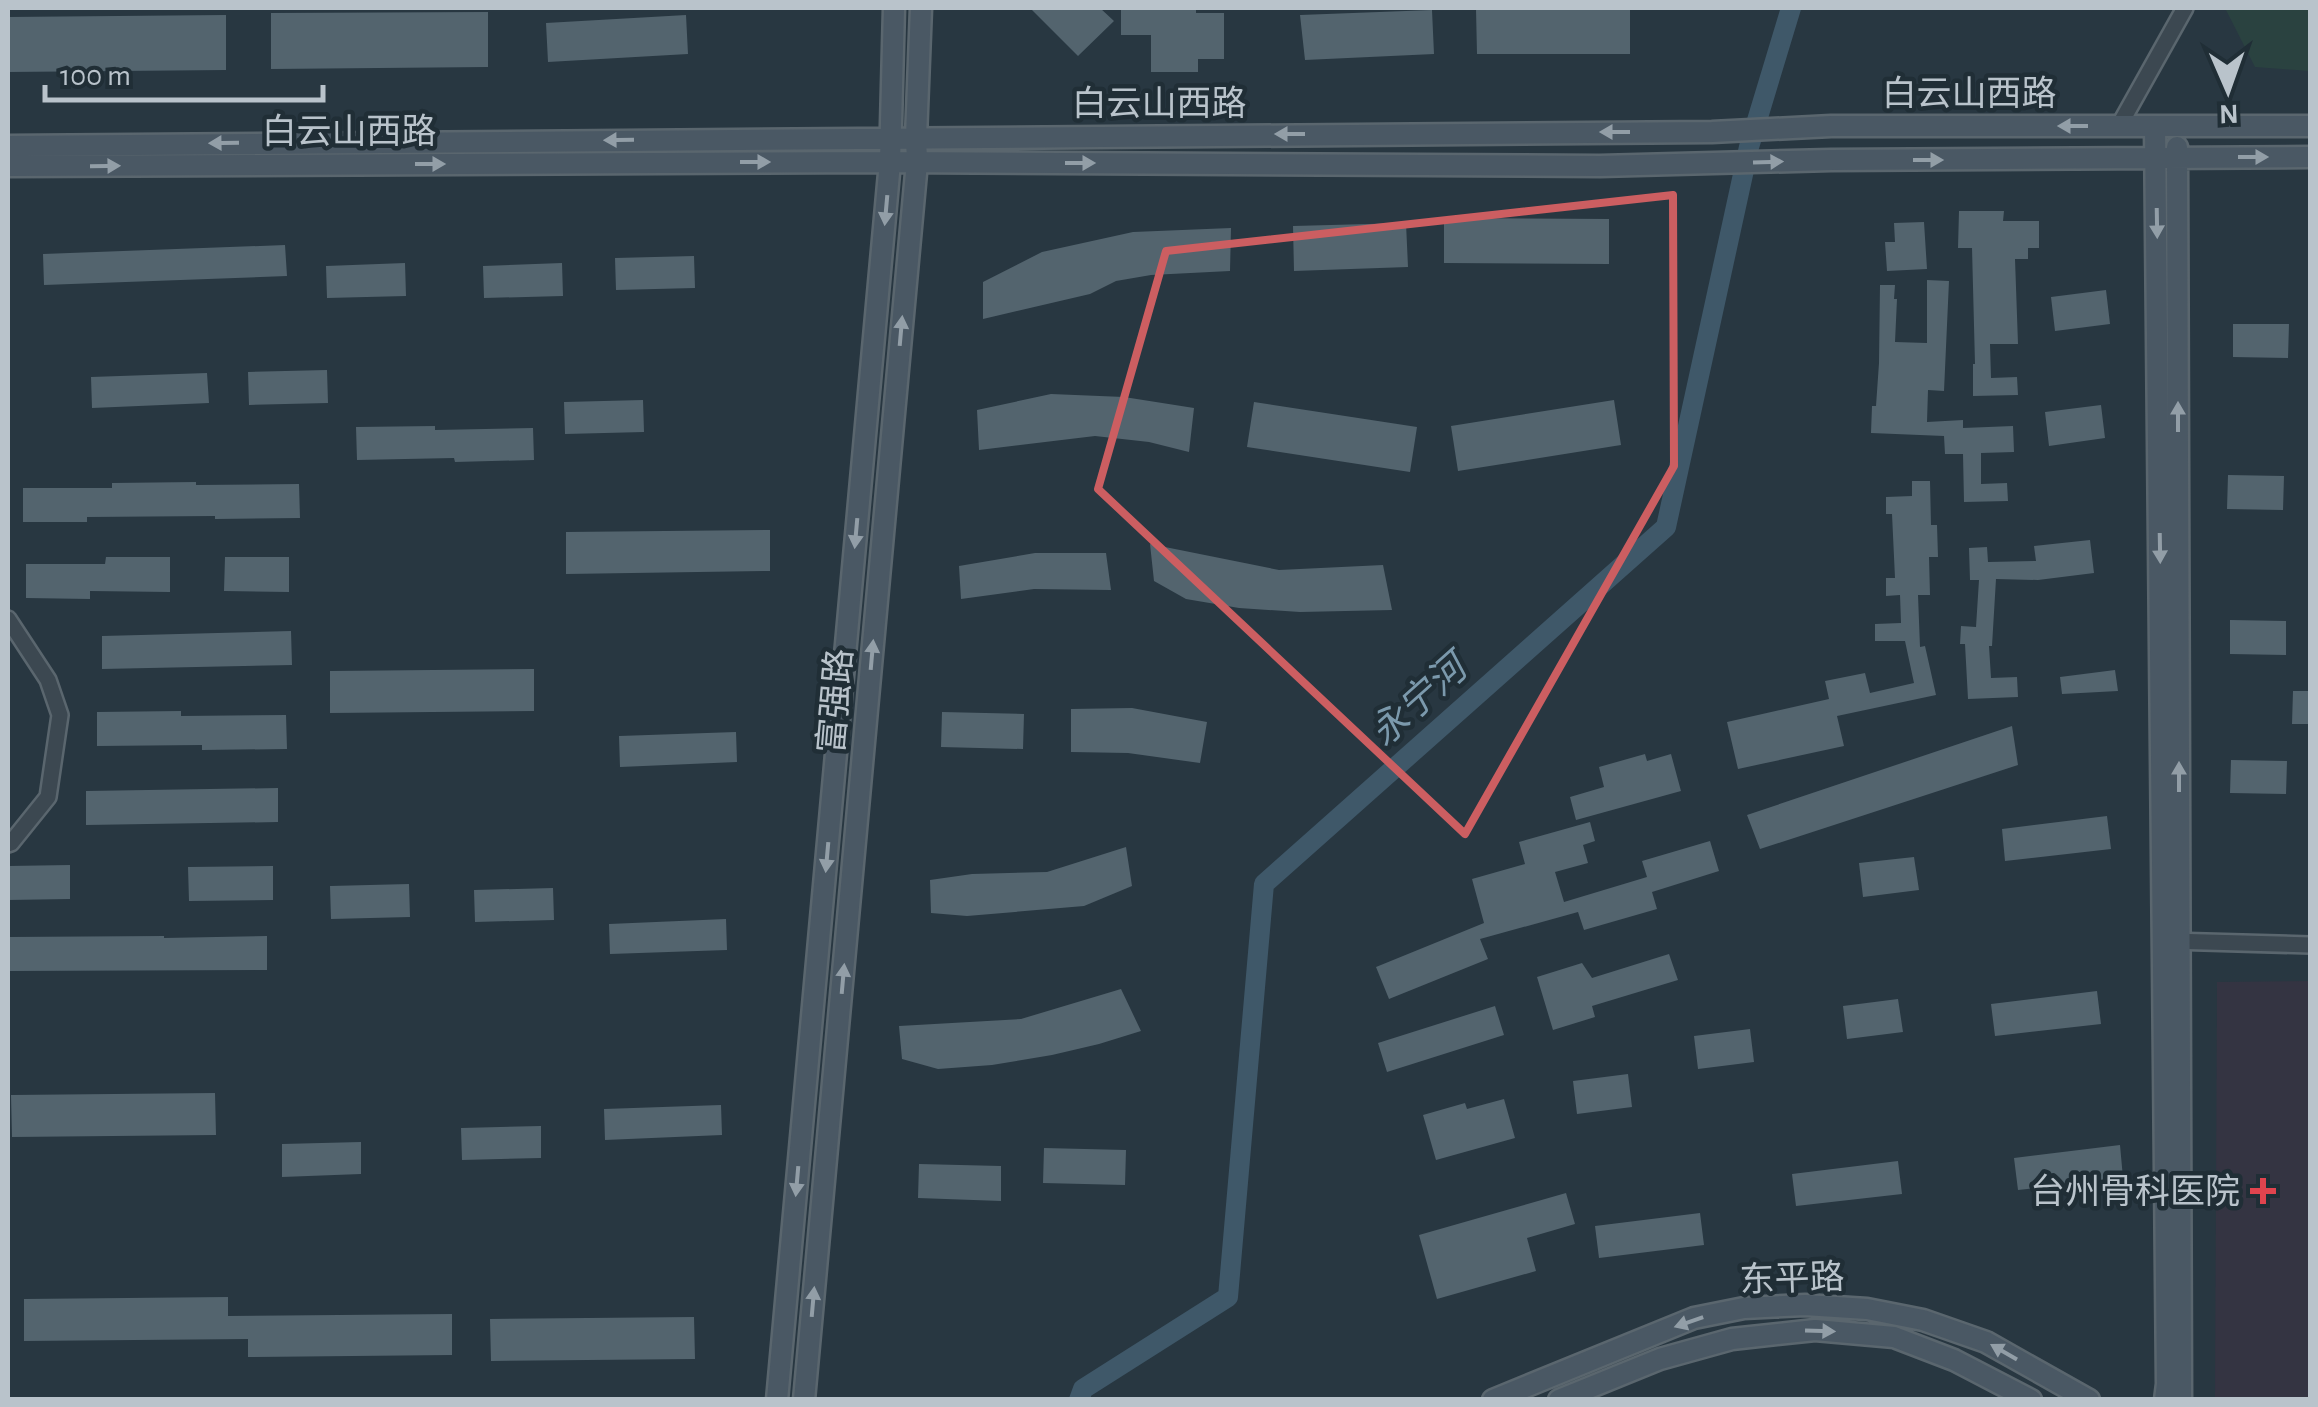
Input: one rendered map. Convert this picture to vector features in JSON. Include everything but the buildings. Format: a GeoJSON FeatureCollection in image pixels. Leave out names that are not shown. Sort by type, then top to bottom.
{"type":"FeatureCollection","features":[{"type":"Feature","properties":{"kind":"main road","name":"富强路"},"geometry":{"type":"LineString","coordinates":[[777,1400],[890,162],[894,8]]}},
{"type":"Feature","properties":{"kind":"main road","name":"富强路"},"geometry":{"type":"LineString","coordinates":[[804,1400],[917,162],[921,8]]}},
{"type":"Feature","properties":{"kind":"main road","name":"白云山西路"},"geometry":{"type":"LineString","coordinates":[[8,146],[1712,132],[1831,126],[2310,126]]}},
{"type":"Feature","properties":{"kind":"main road"},"geometry":{"type":"LineString","coordinates":[[2155,126],[2167,158]]}},
{"type":"Feature","properties":{"kind":"main road"},"geometry":{"type":"LineString","coordinates":[[2177,126],[2167,158],[2172,941],[2182,1400]]}},
{"type":"Feature","properties":{"kind":"main road","name":"白云山西路"},"geometry":{"type":"LineString","coordinates":[[8,166],[917,162],[1600,166],[1831,160],[2310,157]]}},
{"type":"Feature","properties":{"kind":"main road"},"geometry":{"type":"LineString","coordinates":[[2165,1400],[2172,941]]}},
{"type":"Feature","properties":{"kind":"main road","name":"东平路"},"geometry":{"type":"LineString","coordinates":[[1493,1400],[1694,1318],[1744,1308],[1805,1305],[1867,1309],[1938,1325],[1986,1342],[2089,1400]]}},
{"type":"Feature","properties":{"kind":"main road","name":"东平路"},"geometry":{"type":"LineString","coordinates":[[1559,1400],[1660,1359],[1732,1338],[1815,1330],[1894,1338],[1954,1360],[2032,1400]]}},
{"type":"Feature","properties":{"kind":"street"},"geometry":{"type":"LineString","coordinates":[[2119,126],[2186,8]]}},
{"type":"Feature","properties":{"kind":"street"},"geometry":{"type":"LineString","coordinates":[[8,619],[48,680],[60,714],[48,798],[8,844]]}},
{"type":"Feature","properties":{"kind":"street"},"geometry":{"type":"LineString","coordinates":[[2172,941],[2310,945]]}},
{"type":"Feature","properties":{"kind":"highlighted area"},"geometry":{"type":"Polygon","coordinates":[[[1673,195],[1674,466],[1465,834],[1098,489],[1166,251],[1673,195]]]}},
{"type":"Feature","properties":{"kind":"shaded area","name":"台州骨科医院"},"geometry":{"type":"Polygon","coordinates":[[[2310,981],[2310,1399],[2215,1399],[2217,982],[2310,981]]]}},
{"type":"Feature","properties":{"kind":"green space"},"geometry":{"type":"Polygon","coordinates":[[[2225,8],[2310,8],[2310,71],[2255,67],[2225,8]]]}},
{"type":"Feature","properties":{"kind":"waterway","name":"永宁河"},"geometry":{"type":"LineString","coordinates":[[1079,1400],[1083,1389],[1228,1297],[1264,884],[1666,527],[1749,147],[1791,8]]}},
{"type":"Feature","properties":{"kind":"place","name":"台州骨科医院"},"geometry":{"type":"Point","coordinates":[2263,1191]}}]}
